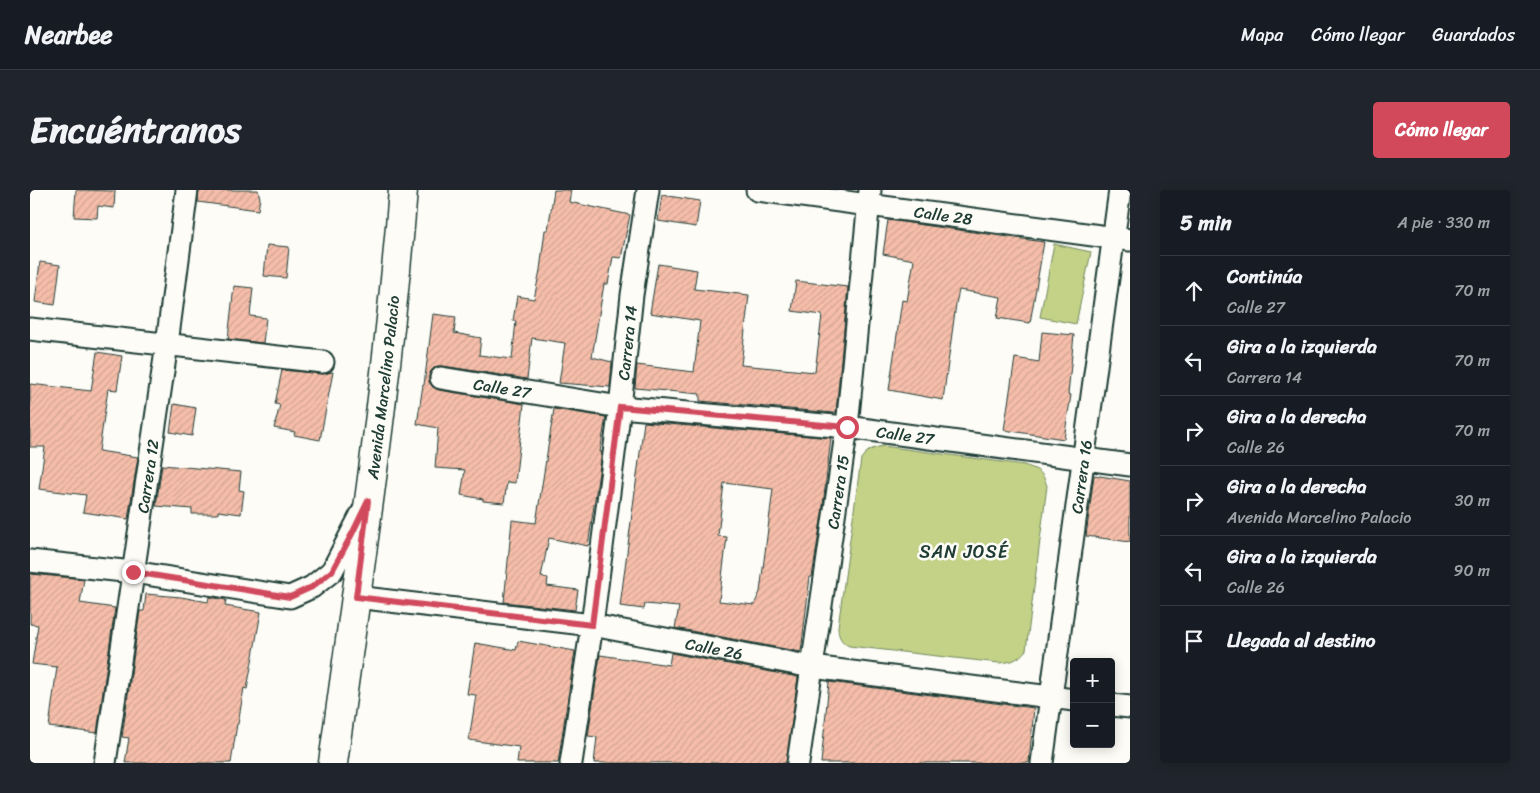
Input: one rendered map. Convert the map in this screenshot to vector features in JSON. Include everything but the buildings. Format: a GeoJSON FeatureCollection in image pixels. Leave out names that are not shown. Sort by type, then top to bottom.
{"type":"FeatureCollection","features":[{"type":"Feature","properties":{"kind":"main road"},"geometry":{"type":"LineString","coordinates":[[382,190],[390,206],[398,249]]}},
{"type":"Feature","properties":{"kind":"main road","name":"Avenida Marcelino Palacio"},"geometry":{"type":"LineString","coordinates":[[333,763],[368,501],[398,249],[403,190]]}},
{"type":"Feature","properties":{"kind":"street","name":"Carrera 12"},"geometry":{"type":"LineString","coordinates":[[104,763],[167,344],[187,190]]}},
{"type":"Feature","properties":{"kind":"street","name":"Carrera 14"},"geometry":{"type":"LineString","coordinates":[[571,763],[592,625],[620,407],[632,295],[648,190]]}},
{"type":"Feature","properties":{"kind":"street","name":"Calle 28"},"geometry":{"type":"LineString","coordinates":[[757,190],[870,198],[1122,239]]}},
{"type":"Feature","properties":{"kind":"street","name":"Carrera 16"},"geometry":{"type":"LineString","coordinates":[[1042,763],[1084,458],[1122,239],[1120,190]]}},
{"type":"Feature","properties":{"kind":"street","name":"Carrera 15"},"geometry":{"type":"LineString","coordinates":[[798,763],[847,427],[870,198]]}},
{"type":"Feature","properties":{"kind":"street"},"geometry":{"type":"LineString","coordinates":[[30,329],[323,362]]}},
{"type":"Feature","properties":{"kind":"street","name":"Calle 27"},"geometry":{"type":"LineString","coordinates":[[441,378],[620,407],[847,427],[1130,465]]}},
{"type":"Feature","properties":{"kind":"street"},"geometry":{"type":"LineString","coordinates":[[30,561],[133,572],[290,597],[312,587],[332,571],[368,501]]}},
{"type":"Feature","properties":{"kind":"street","name":"Calle 26"},"geometry":{"type":"LineString","coordinates":[[356,597],[592,625],[812,667],[1070,700]]}},
{"type":"Feature","properties":{"kind":"street"},"geometry":{"type":"LineString","coordinates":[[1115,705],[1130,707]]}},
{"type":"Feature","properties":{"kind":"green space"},"geometry":{"type":"Polygon","coordinates":[[[1054,244],[1091,252],[1076,324],[1040,317],[1054,244]]]}},
{"type":"Feature","properties":{"kind":"green space","name":"SAN JOSÉ"},"geometry":{"type":"Polygon","coordinates":[[[883,446],[1024,465],[1036,470],[1043,477],[1047,486],[1026,650],[1017,658],[999,663],[849,646],[840,638],[838,627],[861,459],[870,450],[883,446]]]}},
{"type":"Feature","properties":{"kind":"district","name":"SAN JOSÉ"},"geometry":{"type":"Point","coordinates":[964,552]}},
{"type":"Feature","properties":{"kind":"route"},"geometry":{"type":"LineString","coordinates":[[133,572],[290,597],[312,587],[332,571],[368,501],[356,597],[592,625],[620,407],[847,427]]}}]}
